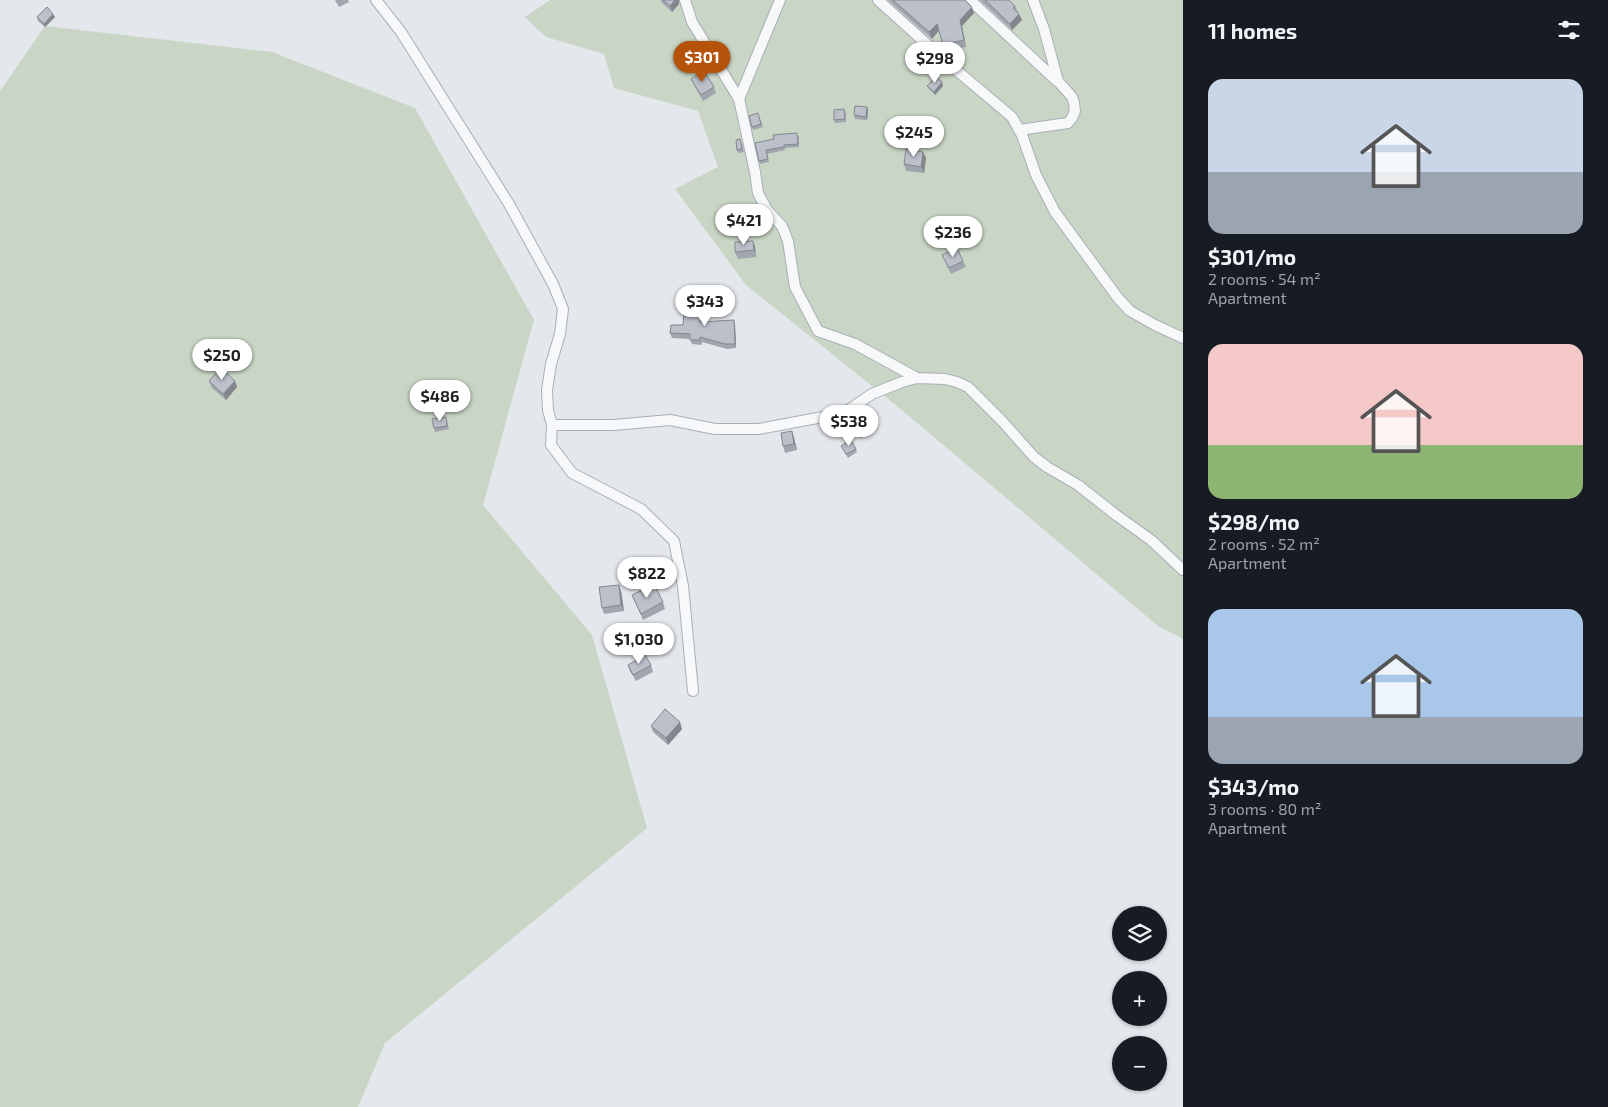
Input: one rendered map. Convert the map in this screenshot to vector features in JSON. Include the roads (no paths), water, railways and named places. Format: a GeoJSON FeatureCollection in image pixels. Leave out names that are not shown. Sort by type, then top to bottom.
{"type":"FeatureCollection","features":[{"type":"Feature","properties":{"kind":"street"},"geometry":{"type":"LineString","coordinates":[[376,0],[401,32],[504,196],[553,284],[563,309],[560,334],[551,364],[547,390],[548,410],[552,425],[551,446],[572,473],[641,509],[674,541],[683,586],[693,691]]}},
{"type":"Feature","properties":{"kind":"street"},"geometry":{"type":"LineString","coordinates":[[686,0],[692,22],[739,99],[758,193],[767,210],[782,226],[788,241],[795,286],[818,331],[855,344],[917,378]]}},
{"type":"Feature","properties":{"kind":"street"},"geometry":{"type":"LineString","coordinates":[[739,99],[780,0]]}},
{"type":"Feature","properties":{"kind":"street"},"geometry":{"type":"LineString","coordinates":[[878,0],[949,64],[1012,117],[1036,175],[1055,212],[1118,298],[1130,311],[1183,338]]}},
{"type":"Feature","properties":{"kind":"street"},"geometry":{"type":"LineString","coordinates":[[970,0],[1058,81],[1072,97],[1075,111],[1068,123],[1059,126],[1039,126],[1019,130]]}},
{"type":"Feature","properties":{"kind":"street"},"geometry":{"type":"LineString","coordinates":[[1033,0],[1044,29],[1058,81]]}},
{"type":"Feature","properties":{"kind":"street"},"geometry":{"type":"LineString","coordinates":[[552,425],[614,425],[670,420],[715,429],[759,430],[844,413],[872,394],[902,382],[917,378],[945,379],[968,387],[1034,457],[1078,485],[1151,540],[1183,570]]}}]}
